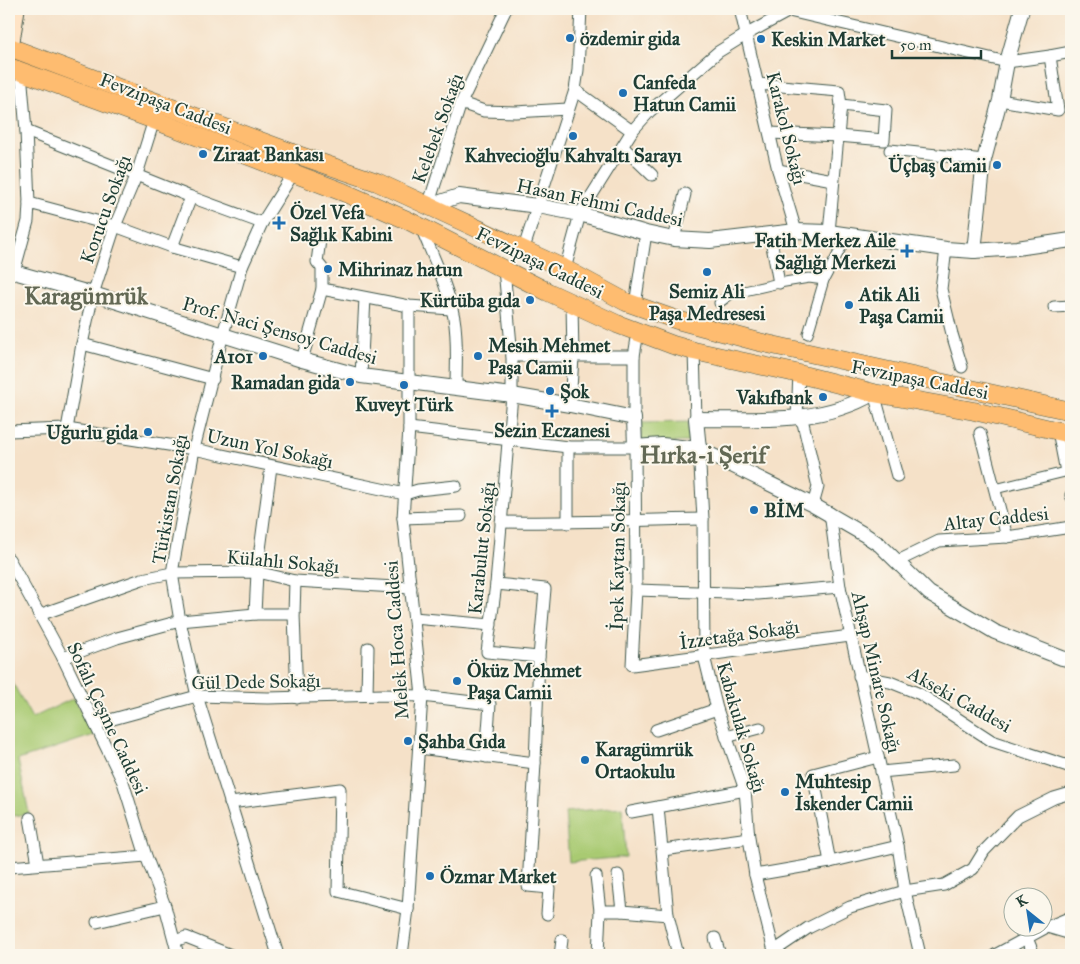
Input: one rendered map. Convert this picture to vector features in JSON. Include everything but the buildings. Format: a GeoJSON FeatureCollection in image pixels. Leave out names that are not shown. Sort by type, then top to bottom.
{"type":"FeatureCollection","features":[{"type":"Feature","properties":{"kind":"main road"},"geometry":{"type":"LineString","coordinates":[[9,49],[17,9]]}},
{"type":"Feature","properties":{"kind":"main road","name":"Fevzipaşa Caddesi"},"geometry":{"type":"LineString","coordinates":[[9,49],[296,164],[572,303],[638,332],[694,351],[874,393],[974,411],[1064,433]]}},
{"type":"Feature","properties":{"kind":"main road","name":"Fevzipaşa Caddesi"},"geometry":{"type":"LineString","coordinates":[[15,70],[154,120],[238,153],[377,182],[565,269],[626,302],[677,320],[759,342],[1071,411]]}},
{"type":"Feature","properties":{"kind":"main road"},"geometry":{"type":"LineString","coordinates":[[969,388],[974,411]]}},
{"type":"Feature","properties":{"kind":"street","name":"Kelebek Sokağı"},"geometry":{"type":"LineString","coordinates":[[428,206],[461,103],[506,9]]}},
{"type":"Feature","properties":{"kind":"street"},"geometry":{"type":"LineString","coordinates":[[524,251],[575,90],[578,70],[581,9]]}},
{"type":"Feature","properties":{"kind":"street","name":"Karakol Sokağı"},"geometry":{"type":"LineString","coordinates":[[740,9],[778,170],[796,231]]}},
{"type":"Feature","properties":{"kind":"street"},"geometry":{"type":"LineString","coordinates":[[974,251],[984,160],[1000,100],[1007,62],[1022,9]]}},
{"type":"Feature","properties":{"kind":"street"},"geometry":{"type":"LineString","coordinates":[[565,269],[580,214],[632,131],[650,111],[718,52],[791,10],[1007,62],[1071,52]]}},
{"type":"Feature","properties":{"kind":"street"},"geometry":{"type":"LineString","coordinates":[[1000,100],[1058,110],[1050,56]]}},
{"type":"Feature","properties":{"kind":"street"},"geometry":{"type":"LineString","coordinates":[[11,273],[28,221],[29,203],[26,131],[15,70]]}},
{"type":"Feature","properties":{"kind":"street"},"geometry":{"type":"LineString","coordinates":[[758,84],[839,91],[841,105],[829,232]]}},
{"type":"Feature","properties":{"kind":"street"},"geometry":{"type":"LineString","coordinates":[[575,90],[632,131]]}},
{"type":"Feature","properties":{"kind":"street"},"geometry":{"type":"LineString","coordinates":[[461,103],[484,111],[507,112],[568,108]]}},
{"type":"Feature","properties":{"kind":"street"},"geometry":{"type":"LineString","coordinates":[[770,133],[884,140],[886,110],[841,105]]}},
{"type":"Feature","properties":{"kind":"street","name":"Korucu Sokağı"},"geometry":{"type":"LineString","coordinates":[[67,429],[93,294],[115,226],[137,174],[154,120]]}},
{"type":"Feature","properties":{"kind":"street"},"geometry":{"type":"LineString","coordinates":[[26,131],[137,174],[191,198],[262,223]]}},
{"type":"Feature","properties":{"kind":"street"},"geometry":{"type":"LineString","coordinates":[[623,147],[641,166],[652,174]]}},
{"type":"Feature","properties":{"kind":"street"},"geometry":{"type":"LineString","coordinates":[[890,150],[984,160]]}},
{"type":"Feature","properties":{"kind":"street","name":"Türkistan Sokağı"},"geometry":{"type":"LineString","coordinates":[[278,955],[197,696],[180,620],[172,573],[194,449],[242,266],[262,223],[296,164]]}},
{"type":"Feature","properties":{"kind":"street"},"geometry":{"type":"LineString","coordinates":[[778,170],[834,180]]}},
{"type":"Feature","properties":{"kind":"street"},"geometry":{"type":"LineString","coordinates":[[674,239],[684,194]]}},
{"type":"Feature","properties":{"kind":"street","name":"Hasan Fehmi Caddesi"},"geometry":{"type":"LineString","coordinates":[[428,206],[459,196],[538,206],[580,214],[646,234],[674,239],[710,241],[796,231],[829,232],[946,249],[974,251],[1017,248],[1071,240]]}},
{"type":"Feature","properties":{"kind":"street"},"geometry":{"type":"LineString","coordinates":[[172,247],[191,198]]}},
{"type":"Feature","properties":{"kind":"street"},"geometry":{"type":"LineString","coordinates":[[29,203],[115,226],[172,247],[242,266]]}},
{"type":"Feature","properties":{"kind":"street"},"geometry":{"type":"LineString","coordinates":[[421,227],[445,285],[454,318],[456,387]]}},
{"type":"Feature","properties":{"kind":"street"},"geometry":{"type":"LineString","coordinates":[[635,305],[646,234]]}},
{"type":"Feature","properties":{"kind":"street"},"geometry":{"type":"LineString","coordinates":[[770,235],[780,283]]}},
{"type":"Feature","properties":{"kind":"street"},"geometry":{"type":"LineString","coordinates":[[808,334],[824,280],[848,235]]}},
{"type":"Feature","properties":{"kind":"street"},"geometry":{"type":"LineString","coordinates":[[302,360],[322,289],[322,268],[317,262],[320,240]]}},
{"type":"Feature","properties":{"kind":"street"},"geometry":{"type":"LineString","coordinates":[[946,249],[941,289],[962,367]]}},
{"type":"Feature","properties":{"kind":"street","name":"Karabulut Sokağı"},"geometry":{"type":"LineString","coordinates":[[504,269],[512,356],[512,395],[496,584],[487,652],[539,656]]}},
{"type":"Feature","properties":{"kind":"street","name":"Prof. Naci Şensoy Caddesi"},"geometry":{"type":"LineString","coordinates":[[11,273],[93,294],[302,360],[361,376],[512,395],[570,404],[634,418]]}},
{"type":"Feature","properties":{"kind":"street"},"geometry":{"type":"LineString","coordinates":[[719,302],[731,294],[780,283],[809,278],[824,280]]}},
{"type":"Feature","properties":{"kind":"street"},"geometry":{"type":"LineString","coordinates":[[322,289],[410,306],[451,309]]}},
{"type":"Feature","properties":{"kind":"street"},"geometry":{"type":"LineString","coordinates":[[361,376],[365,298]]}},
{"type":"Feature","properties":{"kind":"street"},"geometry":{"type":"LineString","coordinates":[[570,404],[573,357],[572,303]]}},
{"type":"Feature","properties":{"kind":"street","name":"Melek Hoca Caddesi"},"geometry":{"type":"LineString","coordinates":[[402,955],[408,909],[422,696],[403,518],[409,428],[410,306]]}},
{"type":"Feature","properties":{"kind":"street"},"geometry":{"type":"LineString","coordinates":[[1054,306],[1071,306]]}},
{"type":"Feature","properties":{"kind":"street"},"geometry":{"type":"LineString","coordinates":[[635,447],[634,356],[638,332]]}},
{"type":"Feature","properties":{"kind":"street"},"geometry":{"type":"LineString","coordinates":[[82,344],[212,379]]}},
{"type":"Feature","properties":{"kind":"street"},"geometry":{"type":"LineString","coordinates":[[694,351],[699,450]]}},
{"type":"Feature","properties":{"kind":"street"},"geometry":{"type":"LineString","coordinates":[[512,356],[634,356]]}},
{"type":"Feature","properties":{"kind":"street"},"geometry":{"type":"LineString","coordinates":[[797,418],[799,374]]}},
{"type":"Feature","properties":{"kind":"street"},"geometry":{"type":"LineString","coordinates":[[696,420],[797,418],[836,410],[859,402],[874,393],[897,476]]}},
{"type":"Feature","properties":{"kind":"street"},"geometry":{"type":"LineString","coordinates":[[797,418],[802,422],[818,487],[813,505]]}},
{"type":"Feature","properties":{"kind":"street"},"geometry":{"type":"LineString","coordinates":[[409,428],[568,447],[662,446],[699,450],[830,513],[866,535],[898,561],[930,593],[995,632],[1071,660]]}},
{"type":"Feature","properties":{"kind":"street","name":"Uzun Yol Sokağı"},"geometry":{"type":"LineString","coordinates":[[9,430],[67,429],[194,449],[271,467],[405,494]]}},
{"type":"Feature","properties":{"kind":"street"},"geometry":{"type":"LineString","coordinates":[[980,433],[1007,537]]}},
{"type":"Feature","properties":{"kind":"street"},"geometry":{"type":"LineString","coordinates":[[995,489],[1064,472],[1064,433]]}},
{"type":"Feature","properties":{"kind":"street"},"geometry":{"type":"LineString","coordinates":[[568,447],[568,523]]}},
{"type":"Feature","properties":{"kind":"street","name":"İpek Kaytan Sokağı"},"geometry":{"type":"LineString","coordinates":[[632,665],[637,520],[635,447]]}},
{"type":"Feature","properties":{"kind":"street","name":"Kabakulak Sokağı"},"geometry":{"type":"LineString","coordinates":[[699,450],[703,520],[704,656],[717,709],[745,790],[748,838],[774,954]]}},
{"type":"Feature","properties":{"kind":"street"},"geometry":{"type":"LineString","coordinates":[[255,614],[257,572],[271,467]]}},
{"type":"Feature","properties":{"kind":"street"},"geometry":{"type":"LineString","coordinates":[[405,494],[418,490],[456,486]]}},
{"type":"Feature","properties":{"kind":"street","name":"Ahşap Minare Sokağı"},"geometry":{"type":"LineString","coordinates":[[830,513],[840,587],[882,772],[920,955]]}},
{"type":"Feature","properties":{"kind":"street"},"geometry":{"type":"LineString","coordinates":[[403,518],[461,516]]}},
{"type":"Feature","properties":{"kind":"street"},"geometry":{"type":"LineString","coordinates":[[501,522],[568,523],[703,520]]}},
{"type":"Feature","properties":{"kind":"street","name":"Altay Caddesi"},"geometry":{"type":"LineString","coordinates":[[898,561],[939,541],[1007,537],[1071,527]]}},
{"type":"Feature","properties":{"kind":"street","name":"Sofalı Çeşme Caddesi"},"geometry":{"type":"LineString","coordinates":[[10,562],[63,658],[123,782],[146,856],[165,906],[178,955]]}},
{"type":"Feature","properties":{"kind":"street","name":"Külahlı Sokağı"},"geometry":{"type":"LineString","coordinates":[[39,615],[142,579],[172,573],[257,572],[295,581],[411,588]]}},
{"type":"Feature","properties":{"kind":"street"},"geometry":{"type":"LineString","coordinates":[[295,581],[294,614],[297,698]]}},
{"type":"Feature","properties":{"kind":"street"},"geometry":{"type":"LineString","coordinates":[[496,584],[545,589],[539,656],[528,886],[549,888],[547,914]]}},
{"type":"Feature","properties":{"kind":"street"},"geometry":{"type":"LineString","coordinates":[[636,590],[758,594],[840,587]]}},
{"type":"Feature","properties":{"kind":"street"},"geometry":{"type":"LineString","coordinates":[[63,658],[117,638],[180,620],[255,614],[294,614]]}},
{"type":"Feature","properties":{"kind":"street"},"geometry":{"type":"LineString","coordinates":[[414,618],[491,625]]}},
{"type":"Feature","properties":{"kind":"street","name":"İzzetağa Sokağı"},"geometry":{"type":"LineString","coordinates":[[632,665],[850,636]]}},
{"type":"Feature","properties":{"kind":"street"},"geometry":{"type":"LineString","coordinates":[[367,695],[368,648]]}},
{"type":"Feature","properties":{"kind":"street","name":"Akseki Caddesi"},"geometry":{"type":"LineString","coordinates":[[859,676],[890,682],[920,694],[992,741],[1071,767]]}},
{"type":"Feature","properties":{"kind":"street","name":"Gül Dede Sokağı"},"geometry":{"type":"LineString","coordinates":[[95,724],[197,696],[297,698],[367,695],[422,696],[490,704],[486,757]]}},
{"type":"Feature","properties":{"kind":"street"},"geometry":{"type":"LineString","coordinates":[[656,730],[717,709]]}},
{"type":"Feature","properties":{"kind":"street"},"geometry":{"type":"LineString","coordinates":[[726,737],[760,728]]}},
{"type":"Feature","properties":{"kind":"street"},"geometry":{"type":"LineString","coordinates":[[419,748],[535,763]]}},
{"type":"Feature","properties":{"kind":"street"},"geometry":{"type":"LineString","coordinates":[[830,862],[813,774],[878,757]]}},
{"type":"Feature","properties":{"kind":"street"},"geometry":{"type":"LineString","coordinates":[[882,772],[954,765]]}},
{"type":"Feature","properties":{"kind":"street"},"geometry":{"type":"LineString","coordinates":[[230,803],[340,789],[338,891],[408,909]]}},
{"type":"Feature","properties":{"kind":"street"},"geometry":{"type":"LineString","coordinates":[[631,812],[745,790]]}},
{"type":"Feature","properties":{"kind":"street"},"geometry":{"type":"LineString","coordinates":[[774,954],[808,928],[850,907],[906,891],[944,884],[973,869],[984,851],[1018,816],[1054,798],[1071,792]]}},
{"type":"Feature","properties":{"kind":"street"},"geometry":{"type":"LineString","coordinates":[[658,807],[668,915],[678,955]]}},
{"type":"Feature","properties":{"kind":"street"},"geometry":{"type":"LineString","coordinates":[[30,818],[38,864]]}},
{"type":"Feature","properties":{"kind":"street"},"geometry":{"type":"LineString","coordinates":[[663,850],[748,838]]}},
{"type":"Feature","properties":{"kind":"street"},"geometry":{"type":"LineString","coordinates":[[755,875],[830,862],[898,846]]}},
{"type":"Feature","properties":{"kind":"street"},"geometry":{"type":"LineString","coordinates":[[9,867],[146,856]]}},
{"type":"Feature","properties":{"kind":"street"},"geometry":{"type":"LineString","coordinates":[[618,875],[622,911]]}},
{"type":"Feature","properties":{"kind":"street"},"geometry":{"type":"LineString","coordinates":[[596,876],[600,911],[598,955]]}},
{"type":"Feature","properties":{"kind":"street"},"geometry":{"type":"LineString","coordinates":[[97,922],[165,906]]}},
{"type":"Feature","properties":{"kind":"street"},"geometry":{"type":"LineString","coordinates":[[600,911],[668,915]]}},
{"type":"Feature","properties":{"kind":"street"},"geometry":{"type":"LineString","coordinates":[[1052,924],[1071,917]]}},
{"type":"Feature","properties":{"kind":"street"},"geometry":{"type":"LineString","coordinates":[[1052,928],[1071,934]]}},
{"type":"Feature","properties":{"kind":"street"},"geometry":{"type":"LineString","coordinates":[[995,955],[1030,936]]}},
{"type":"Feature","properties":{"kind":"street"},"geometry":{"type":"LineString","coordinates":[[175,940],[186,938],[232,955]]}},
{"type":"Feature","properties":{"kind":"street"},"geometry":{"type":"LineString","coordinates":[[715,938],[720,955]]}},
{"type":"Feature","properties":{"kind":"street"},"geometry":{"type":"LineString","coordinates":[[1027,938],[1034,955]]}},
{"type":"Feature","properties":{"kind":"street"},"geometry":{"type":"LineString","coordinates":[[560,955],[562,940]]}},
{"type":"Feature","properties":{"kind":"green space"},"geometry":{"type":"Polygon","coordinates":[[[688,422],[688,442],[641,443],[641,423],[688,422]]]}},
{"type":"Feature","properties":{"kind":"green space"},"geometry":{"type":"Polygon","coordinates":[[[9,676],[32,718],[74,698],[94,735],[18,760],[29,813],[9,817],[9,676]]]}},
{"type":"Feature","properties":{"kind":"green space"},"geometry":{"type":"Polygon","coordinates":[[[622,807],[626,857],[569,862],[565,812],[622,807]]]}},
{"type":"Feature","properties":{"kind":"place","name":"özdemir gida"},"geometry":{"type":"Point","coordinates":[570,38]}},
{"type":"Feature","properties":{"kind":"place","name":"Keskin Market"},"geometry":{"type":"Point","coordinates":[761,39]}},
{"type":"Feature","properties":{"kind":"place","name":"Canfeda Hatun Camii"},"geometry":{"type":"Point","coordinates":[623,93]}},
{"type":"Feature","properties":{"kind":"place","name":"Kahvecioğlu Kahvaltı Sarayı"},"geometry":{"type":"Point","coordinates":[573,136]}},
{"type":"Feature","properties":{"kind":"place","name":"Ziraat Bankası"},"geometry":{"type":"Point","coordinates":[203,154]}},
{"type":"Feature","properties":{"kind":"place","name":"Üçbaş Camii"},"geometry":{"type":"Point","coordinates":[997,165]}},
{"type":"Feature","properties":{"kind":"place","name":"Özel Vefa Sağlık Kabini"},"geometry":{"type":"Point","coordinates":[279,223]}},
{"type":"Feature","properties":{"kind":"place","name":"Fatih Merkez Aile Sağlığı Merkezi"},"geometry":{"type":"Point","coordinates":[907,251]}},
{"type":"Feature","properties":{"kind":"place","name":"Mihrinaz hatun"},"geometry":{"type":"Point","coordinates":[328,269]}},
{"type":"Feature","properties":{"kind":"place","name":"Semiz Ali Paşa Medresesi"},"geometry":{"type":"Point","coordinates":[707,272]}},
{"type":"Feature","properties":{"kind":"place","name":"Kürtüba gıda"},"geometry":{"type":"Point","coordinates":[530,300]}},
{"type":"Feature","properties":{"kind":"place","name":"Atik Ali Paşa Camii"},"geometry":{"type":"Point","coordinates":[849,305]}},
{"type":"Feature","properties":{"kind":"place","name":"A101"},"geometry":{"type":"Point","coordinates":[263,356]}},
{"type":"Feature","properties":{"kind":"place","name":"Mesih Mehmet Paşa Camii"},"geometry":{"type":"Point","coordinates":[478,356]}},
{"type":"Feature","properties":{"kind":"place","name":"Ramadan gida"},"geometry":{"type":"Point","coordinates":[350,382]}},
{"type":"Feature","properties":{"kind":"place","name":"Kuveyt Türk"},"geometry":{"type":"Point","coordinates":[404,385]}},
{"type":"Feature","properties":{"kind":"place","name":"Şok"},"geometry":{"type":"Point","coordinates":[550,391]}},
{"type":"Feature","properties":{"kind":"place","name":"Vakıfbank"},"geometry":{"type":"Point","coordinates":[823,397]}},
{"type":"Feature","properties":{"kind":"place","name":"Sezin Eczanesi"},"geometry":{"type":"Point","coordinates":[552,411]}},
{"type":"Feature","properties":{"kind":"place","name":"Uğurlu gida"},"geometry":{"type":"Point","coordinates":[148,432]}},
{"type":"Feature","properties":{"kind":"place","name":"BİM"},"geometry":{"type":"Point","coordinates":[754,510]}},
{"type":"Feature","properties":{"kind":"place","name":"Öküz Mehmet Paşa Camii"},"geometry":{"type":"Point","coordinates":[457,681]}},
{"type":"Feature","properties":{"kind":"place","name":"Şahba Gıda"},"geometry":{"type":"Point","coordinates":[408,741]}},
{"type":"Feature","properties":{"kind":"place","name":"Karagümrük Ortaokulu"},"geometry":{"type":"Point","coordinates":[585,760]}},
{"type":"Feature","properties":{"kind":"place","name":"Muhtesip İskender Camii"},"geometry":{"type":"Point","coordinates":[785,792]}},
{"type":"Feature","properties":{"kind":"place","name":"Özmar Market"},"geometry":{"type":"Point","coordinates":[430,876]}},
{"type":"Feature","properties":{"kind":"district","name":"Karagümrük"},"geometry":{"type":"Point","coordinates":[86,296]}},
{"type":"Feature","properties":{"kind":"district","name":"Hırka-i Şerif"},"geometry":{"type":"Point","coordinates":[703,455]}}]}
